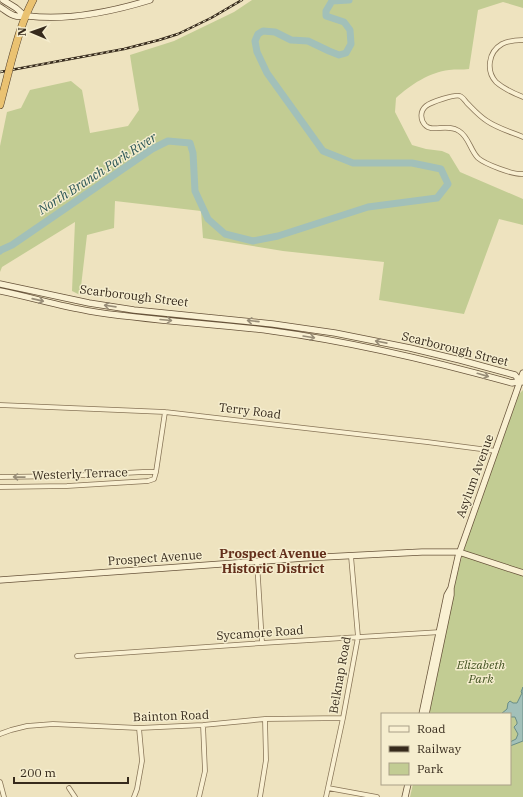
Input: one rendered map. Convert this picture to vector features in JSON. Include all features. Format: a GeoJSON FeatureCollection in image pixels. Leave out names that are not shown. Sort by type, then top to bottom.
{"type":"FeatureCollection","features":[{"type":"Feature","properties":{"kind":"highway"},"geometry":{"type":"LineString","coordinates":[[0,106],[16,44],[25,16],[33,0]]}},
{"type":"Feature","properties":{"kind":"main road"},"geometry":{"type":"LineString","coordinates":[[3,0],[25,16]]}},
{"type":"Feature","properties":{"kind":"main road"},"geometry":{"type":"LineString","coordinates":[[0,7],[14,16],[45,18],[84,15],[122,8],[150,0]]}},
{"type":"Feature","properties":{"kind":"main road","name":"Scarborough Street"},"geometry":{"type":"LineString","coordinates":[[0,284],[89,303],[134,310],[204,316],[335,333],[460,360],[516,375],[522,382]]}},
{"type":"Feature","properties":{"kind":"main road","name":"Scarborough Street"},"geometry":{"type":"LineString","coordinates":[[0,291],[45,302],[132,317],[272,331],[334,341],[459,368],[512,383],[522,382]]}},
{"type":"Feature","properties":{"kind":"main road"},"geometry":{"type":"LineString","coordinates":[[88,310],[89,303]]}},
{"type":"Feature","properties":{"kind":"main road"},"geometry":{"type":"LineString","coordinates":[[132,317],[134,310]]}},
{"type":"Feature","properties":{"kind":"main road"},"geometry":{"type":"LineString","coordinates":[[203,324],[204,316]]}},
{"type":"Feature","properties":{"kind":"main road"},"geometry":{"type":"LineString","coordinates":[[272,331],[273,324]]}},
{"type":"Feature","properties":{"kind":"main road"},"geometry":{"type":"LineString","coordinates":[[334,341],[335,333]]}},
{"type":"Feature","properties":{"kind":"main road"},"geometry":{"type":"LineString","coordinates":[[408,356],[410,348]]}},
{"type":"Feature","properties":{"kind":"main road"},"geometry":{"type":"LineString","coordinates":[[459,368],[460,360]]}},
{"type":"Feature","properties":{"kind":"main road","name":"Asylum Avenue"},"geometry":{"type":"LineString","coordinates":[[426,713],[442,632],[447,594],[451,588],[459,552],[522,382],[523,373]]}},
{"type":"Feature","properties":{"kind":"main road","name":"Prospect Avenue"},"geometry":{"type":"LineString","coordinates":[[0,580],[422,552],[459,552],[523,573]]}},
{"type":"Feature","properties":{"kind":"main road","name":"Asylum Avenue"},"geometry":{"type":"LineString","coordinates":[[422,713],[442,632]]}},
{"type":"Feature","properties":{"kind":"main road"},"geometry":{"type":"LineString","coordinates":[[405,797],[408,785]]}},
{"type":"Feature","properties":{"kind":"main road"},"geometry":{"type":"LineString","coordinates":[[409,797],[412,785]]}},
{"type":"Feature","properties":{"kind":"street"},"geometry":{"type":"LineString","coordinates":[[523,40],[502,44],[492,54],[490,66],[491,74],[503,88],[523,97]]}},
{"type":"Feature","properties":{"kind":"street"},"geometry":{"type":"LineString","coordinates":[[523,137],[487,122],[478,115],[461,96],[449,97],[427,105],[422,113],[422,121],[426,126],[430,128],[451,127],[464,134],[478,158],[502,170],[514,174],[523,174]]}},
{"type":"Feature","properties":{"kind":"street","name":"Terry Road"},"geometry":{"type":"LineString","coordinates":[[0,405],[165,412],[496,451]]}},
{"type":"Feature","properties":{"kind":"street"},"geometry":{"type":"LineString","coordinates":[[156,472],[165,412]]}},
{"type":"Feature","properties":{"kind":"street","name":"Westerly Terrace"},"geometry":{"type":"LineString","coordinates":[[0,477],[156,472],[154,479],[148,481],[67,486],[0,486]]}},
{"type":"Feature","properties":{"kind":"street","name":"Belknap Road"},"geometry":{"type":"LineString","coordinates":[[326,797],[358,637],[351,556]]}},
{"type":"Feature","properties":{"kind":"street"},"geometry":{"type":"LineString","coordinates":[[257,562],[262,643]]}},
{"type":"Feature","properties":{"kind":"street","name":"Sycamore Road"},"geometry":{"type":"LineString","coordinates":[[77,656],[442,632]]}},
{"type":"Feature","properties":{"kind":"street","name":"Bainton Road"},"geometry":{"type":"LineString","coordinates":[[0,734],[27,726],[53,724],[139,728],[203,725],[265,719],[343,718]]}},
{"type":"Feature","properties":{"kind":"street"},"geometry":{"type":"LineString","coordinates":[[260,797],[266,760],[265,719]]}},
{"type":"Feature","properties":{"kind":"street"},"geometry":{"type":"LineString","coordinates":[[199,797],[205,771],[203,725]]}},
{"type":"Feature","properties":{"kind":"street"},"geometry":{"type":"LineString","coordinates":[[134,797],[142,761],[139,728]]}},
{"type":"Feature","properties":{"kind":"street"},"geometry":{"type":"LineString","coordinates":[[0,782],[4,797]]}},
{"type":"Feature","properties":{"kind":"street"},"geometry":{"type":"LineString","coordinates":[[69,788],[75,797]]}},
{"type":"Feature","properties":{"kind":"street"},"geometry":{"type":"LineString","coordinates":[[328,788],[377,797]]}},
{"type":"Feature","properties":{"kind":"green space"},"geometry":{"type":"Polygon","coordinates":[[[252,0],[523,0],[523,8],[503,2],[478,10],[469,69],[449,70],[435,73],[414,84],[396,98],[395,112],[412,145],[442,151],[449,154],[460,172],[523,199],[523,225],[499,219],[464,314],[379,300],[384,262],[283,251],[203,238],[201,211],[115,201],[114,228],[87,235],[80,295],[72,291],[75,222],[2,267],[0,272],[0,146],[7,112],[21,108],[30,90],[71,81],[82,90],[90,133],[128,126],[139,110],[130,55],[174,41],[234,12],[252,0]]]}},
{"type":"Feature","properties":{"kind":"green space","name":"Elizabeth Park"},"geometry":{"type":"Polygon","coordinates":[[[523,390],[523,797],[410,797],[413,785],[511,785],[511,713],[429,713],[456,579],[465,545],[519,394],[523,390]]]}},
{"type":"Feature","properties":{"kind":"water"},"geometry":{"type":"Polygon","coordinates":[[[523,687],[523,741],[511,746],[511,742],[516,739],[518,734],[514,727],[517,722],[515,717],[511,717],[511,713],[502,713],[507,709],[510,701],[517,703],[522,693],[523,687]]]}},
{"type":"Feature","properties":{"kind":"waterway","name":"North Branch Park River"},"geometry":{"type":"LineString","coordinates":[[0,251],[12,245],[152,149],[168,141],[190,143],[193,153],[195,191],[208,219],[225,234],[253,241],[278,236],[368,207],[437,198],[448,184],[441,169],[412,163],[353,163],[323,151],[267,73],[257,52],[255,41],[258,34],[263,31],[275,32],[291,40],[308,41],[339,55],[346,53],[351,44],[350,30],[344,22],[326,16],[326,11],[332,1],[349,0]]}},
{"type":"Feature","properties":{"kind":"railway"},"geometry":{"type":"LineString","coordinates":[[0,72],[124,49],[159,40],[178,34],[211,18],[242,0]]}},
{"type":"Feature","properties":{"kind":"district","name":"Prospect Avenue Historic District"},"geometry":{"type":"Point","coordinates":[273,560]}}]}
